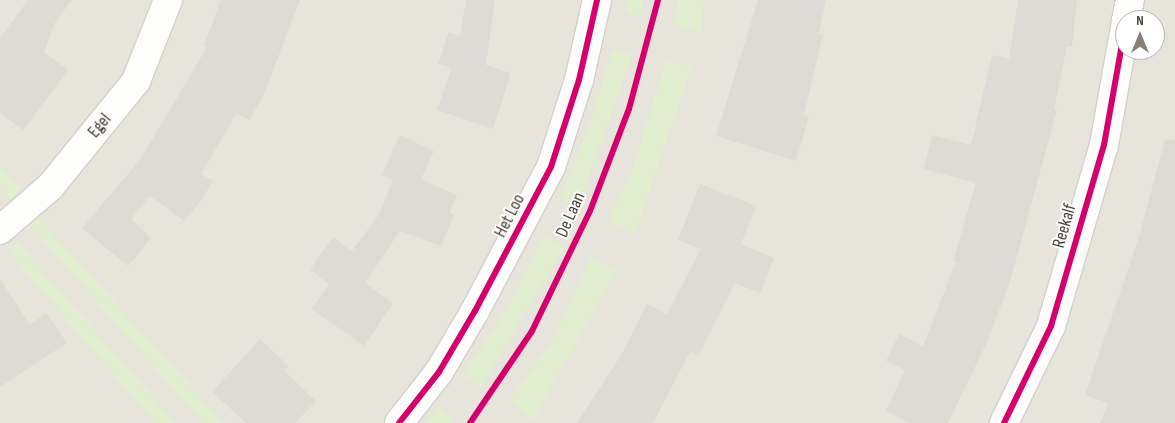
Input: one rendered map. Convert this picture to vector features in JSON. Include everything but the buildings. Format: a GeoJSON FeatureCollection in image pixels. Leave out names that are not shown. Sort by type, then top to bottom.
{"type":"FeatureCollection","features":[{"type":"Feature","properties":{"kind":"street","name":"Egel"},"geometry":{"type":"LineString","coordinates":[[0,230],[50,187],[136,81],[168,0]]}},
{"type":"Feature","properties":{"kind":"street","name":"Het Loo"},"geometry":{"type":"LineString","coordinates":[[400,423],[439,372],[475,311],[551,167],[579,80],[597,0]]}},
{"type":"Feature","properties":{"kind":"street","name":"Reekalf"},"geometry":{"type":"LineString","coordinates":[[1004,423],[1051,326],[1104,145],[1119,60]]}},
{"type":"Feature","properties":{"kind":"shaded area"},"geometry":{"type":"Polygon","coordinates":[[[0,0],[1175,0],[1175,423],[0,423],[0,0]]]}},
{"type":"Feature","properties":{"kind":"green space"},"geometry":{"type":"Polygon","coordinates":[[[634,-2],[640,1],[643,7],[640,13],[634,16],[628,13],[625,7],[628,1],[634,-2]]]}},
{"type":"Feature","properties":{"kind":"green space"},"geometry":{"type":"Polygon","coordinates":[[[679,0],[704,0],[701,32],[675,25],[679,0]]]}},
{"type":"Feature","properties":{"kind":"green space"},"geometry":{"type":"Polygon","coordinates":[[[612,50],[632,55],[578,206],[560,199],[591,120],[612,50]]]}},
{"type":"Feature","properties":{"kind":"green space"},"geometry":{"type":"Polygon","coordinates":[[[666,61],[692,66],[634,235],[609,220],[634,165],[666,61]]]}},
{"type":"Feature","properties":{"kind":"green space"},"geometry":{"type":"Polygon","coordinates":[[[0,165],[21,188],[11,200],[0,188],[0,165]]]}},
{"type":"Feature","properties":{"kind":"green space"},"geometry":{"type":"Polygon","coordinates":[[[38,217],[224,423],[203,423],[29,224],[38,217]]]}},
{"type":"Feature","properties":{"kind":"green space"},"geometry":{"type":"Polygon","coordinates":[[[544,235],[564,246],[481,388],[464,374],[507,309],[544,235]]]}},
{"type":"Feature","properties":{"kind":"green space"},"geometry":{"type":"Polygon","coordinates":[[[17,242],[176,423],[155,423],[9,252],[17,242]]]}},
{"type":"Feature","properties":{"kind":"green space"},"geometry":{"type":"Polygon","coordinates":[[[591,257],[617,270],[533,420],[510,400],[553,339],[591,257]]]}},
{"type":"Feature","properties":{"kind":"green space"},"geometry":{"type":"Polygon","coordinates":[[[438,406],[455,419],[451,423],[424,423],[438,406]]]}},
{"type":"Feature","properties":{"kind":"cycle path"},"geometry":{"type":"LineString","coordinates":[[399,423],[439,372],[475,311],[551,167],[579,80],[597,0]]}},
{"type":"Feature","properties":{"kind":"cycle path","name":"De Laan"},"geometry":{"type":"LineString","coordinates":[[470,423],[532,331],[590,211],[629,109],[658,0]]}},
{"type":"Feature","properties":{"kind":"cycle path"},"geometry":{"type":"LineString","coordinates":[[1004,423],[1051,326],[1104,145],[1119,60]]}}]}
